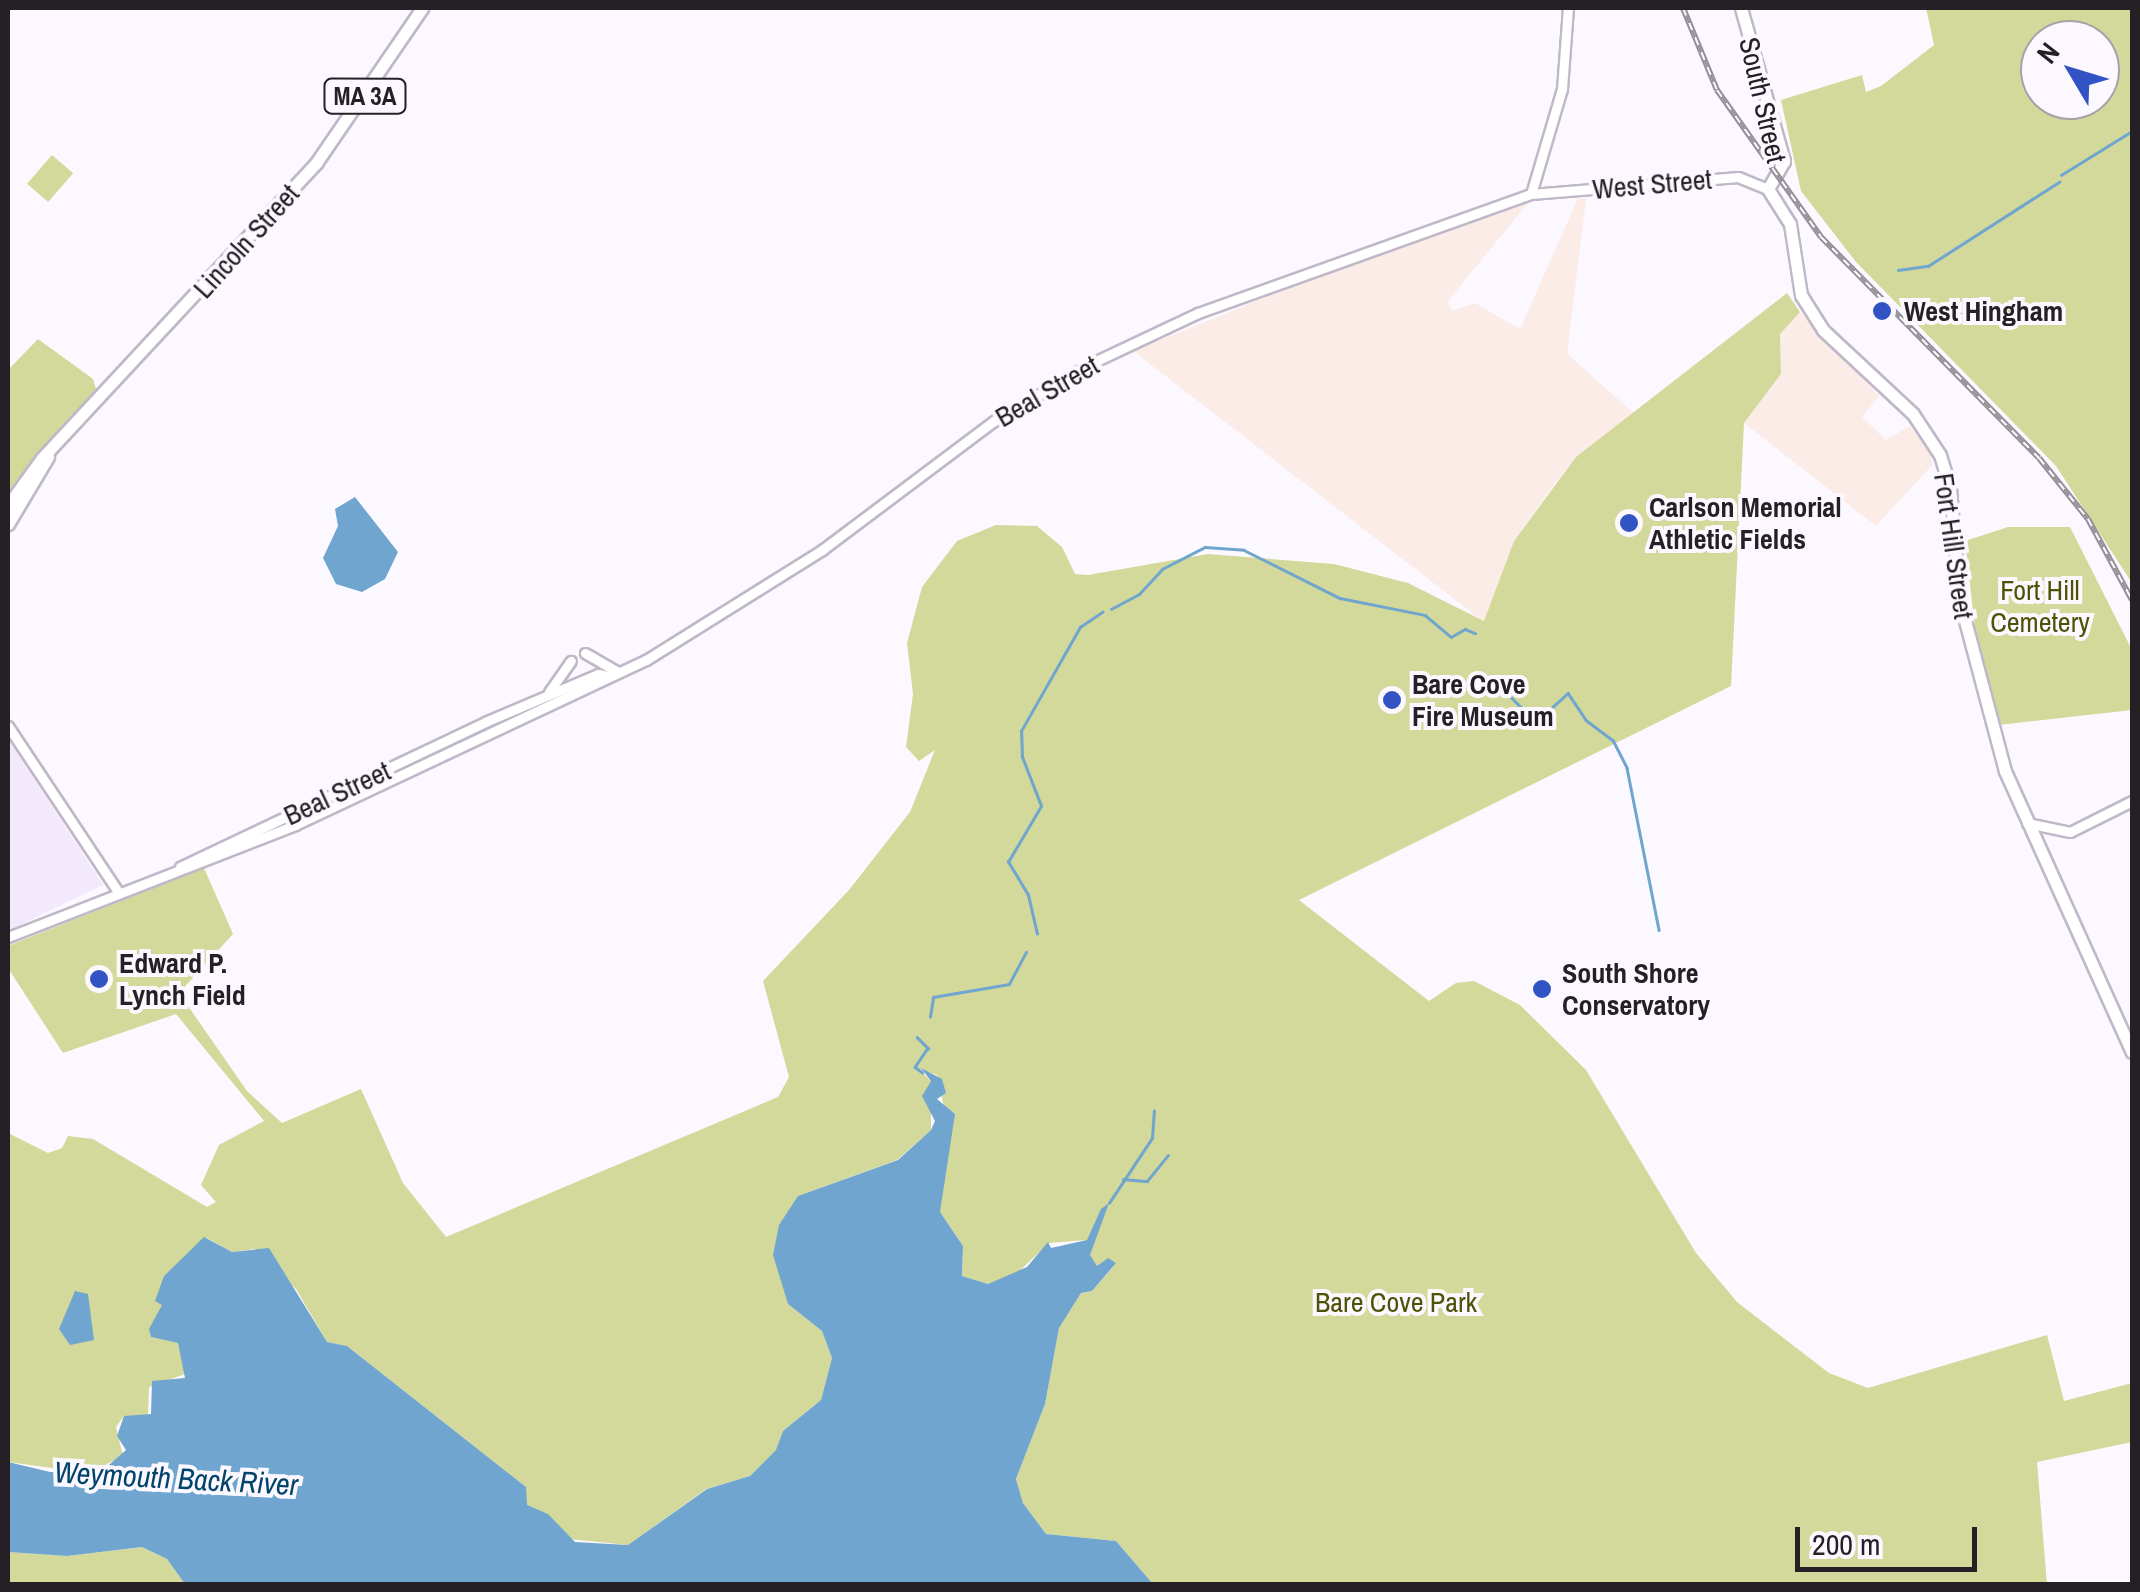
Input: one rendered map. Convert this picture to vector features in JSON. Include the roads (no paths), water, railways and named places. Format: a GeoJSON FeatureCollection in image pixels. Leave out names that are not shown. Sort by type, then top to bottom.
{"type":"FeatureCollection","features":[{"type":"Feature","properties":{"kind":"main road","name":"Lincoln Street"},"geometry":{"type":"LineString","coordinates":[[8,505],[316,163],[422,8]]}},
{"type":"Feature","properties":{"kind":"main road","name":"South Street"},"geometry":{"type":"LineString","coordinates":[[1741,8],[1784,161],[1768,188]]}},
{"type":"Feature","properties":{"kind":"main road","name":"Fort Hill Street"},"geometry":{"type":"LineString","coordinates":[[1768,188],[1790,224],[1809,311],[1913,414],[1940,455],[1950,487],[1967,634],[2005,771],[2132,1052]]}},
{"type":"Feature","properties":{"kind":"main road","name":"Lincoln Street"},"geometry":{"type":"LineString","coordinates":[[8,524],[48,457]]}},
{"type":"Feature","properties":{"kind":"street"},"geometry":{"type":"LineString","coordinates":[[1531,194],[1568,62],[1568,8]]}},
{"type":"Feature","properties":{"kind":"street"},"geometry":{"type":"LineString","coordinates":[[1538,169],[1545,192]]}},
{"type":"Feature","properties":{"kind":"street","name":"West Street"},"geometry":{"type":"LineString","coordinates":[[1531,194],[1738,177],[1768,188]]}},
{"type":"Feature","properties":{"kind":"street","name":"Beal Street"},"geometry":{"type":"LineString","coordinates":[[8,937],[295,825],[619,672],[822,550],[981,430],[1092,363],[1198,313],[1531,194]]}},
{"type":"Feature","properties":{"kind":"street"},"geometry":{"type":"LineString","coordinates":[[585,653],[619,672]]}},
{"type":"Feature","properties":{"kind":"street"},"geometry":{"type":"LineString","coordinates":[[546,696],[570,661]]}},
{"type":"Feature","properties":{"kind":"street","name":"Beal Street"},"geometry":{"type":"LineString","coordinates":[[177,870],[192,857],[546,696],[598,674],[608,676]]}},
{"type":"Feature","properties":{"kind":"street"},"geometry":{"type":"LineString","coordinates":[[8,726],[119,893]]}},
{"type":"Feature","properties":{"kind":"street"},"geometry":{"type":"LineString","coordinates":[[2038,848],[2057,832],[2096,822],[2132,801]]}},
{"type":"Feature","properties":{"kind":"street"},"geometry":{"type":"LineString","coordinates":[[2027,823],[2057,832]]}},
{"type":"Feature","properties":{"kind":"water"},"geometry":{"type":"Polygon","coordinates":[[[355,497],[398,552],[385,579],[362,592],[336,584],[323,558],[338,526],[335,509],[355,497]]]}},
{"type":"Feature","properties":{"kind":"water","name":"Weymouth Back River"},"geometry":{"type":"Polygon","coordinates":[[[921,1068],[942,1079],[946,1093],[937,1099],[955,1114],[940,1212],[963,1246],[962,1276],[988,1284],[1027,1267],[1048,1242],[1051,1248],[1087,1240],[1101,1209],[1109,1203],[1090,1255],[1097,1266],[1108,1258],[1116,1263],[1092,1291],[1081,1293],[1059,1328],[1045,1404],[1016,1479],[1023,1503],[1046,1534],[1116,1541],[1153,1584],[185,1584],[167,1559],[142,1547],[67,1556],[8,1552],[8,1462],[50,1472],[102,1471],[126,1450],[117,1436],[124,1416],[151,1414],[152,1381],[185,1378],[178,1343],[151,1337],[149,1329],[162,1305],[155,1301],[164,1276],[204,1237],[232,1252],[269,1248],[327,1342],[347,1346],[526,1487],[527,1505],[548,1514],[575,1542],[628,1545],[707,1489],[750,1476],[776,1450],[783,1431],[821,1400],[832,1358],[822,1331],[788,1304],[773,1255],[779,1225],[798,1196],[898,1160],[931,1130],[935,1121],[922,1096],[931,1081],[921,1068]]]}},
{"type":"Feature","properties":{"kind":"water"},"geometry":{"type":"Polygon","coordinates":[[[75,1291],[88,1294],[94,1340],[70,1345],[59,1329],[75,1291]]]}},
{"type":"Feature","properties":{"kind":"waterway"},"geometry":{"type":"LineString","coordinates":[[2061,175],[2132,131]]}},
{"type":"Feature","properties":{"kind":"waterway"},"geometry":{"type":"LineString","coordinates":[[1898,270],[1928,266],[2059,182]]}},
{"type":"Feature","properties":{"kind":"waterway"},"geometry":{"type":"LineString","coordinates":[[1111,609],[1139,594],[1162,569],[1205,547],[1244,550],[1340,598],[1425,615],[1451,637],[1465,629],[1475,633]]}},
{"type":"Feature","properties":{"kind":"waterway"},"geometry":{"type":"LineString","coordinates":[[1037,934],[1028,895],[1008,862],[1041,806],[1022,757],[1021,731],[1080,627],[1102,612]]}},
{"type":"Feature","properties":{"kind":"waterway"},"geometry":{"type":"LineString","coordinates":[[1491,677],[1536,722],[1568,693],[1586,720],[1613,740],[1627,768],[1659,930]]}},
{"type":"Feature","properties":{"kind":"waterway"},"geometry":{"type":"LineString","coordinates":[[930,1017],[933,997],[1009,984],[1026,952]]}},
{"type":"Feature","properties":{"kind":"waterway"},"geometry":{"type":"LineString","coordinates":[[917,1037],[928,1048],[915,1067],[922,1072]]}},
{"type":"Feature","properties":{"kind":"waterway"},"geometry":{"type":"LineString","coordinates":[[1109,1203],[1152,1138],[1154,1111]]}},
{"type":"Feature","properties":{"kind":"waterway"},"geometry":{"type":"LineString","coordinates":[[1123,1179],[1147,1181],[1168,1155]]}},
{"type":"Feature","properties":{"kind":"railway"},"geometry":{"type":"LineString","coordinates":[[1683,8],[1717,90],[1821,237],[2039,458],[2088,519],[2132,600]]}},
{"type":"Feature","properties":{"kind":"place","name":"West Hingham"},"geometry":{"type":"Point","coordinates":[1882,311]}},
{"type":"Feature","properties":{"kind":"place","name":"Carlson Memorial Athletic Fields"},"geometry":{"type":"Point","coordinates":[1629,523]}},
{"type":"Feature","properties":{"kind":"place","name":"Bare Cove Fire Museum"},"geometry":{"type":"Point","coordinates":[1392,700]}},
{"type":"Feature","properties":{"kind":"place","name":"Edward P. Lynch Field"},"geometry":{"type":"Point","coordinates":[99,979]}},
{"type":"Feature","properties":{"kind":"place","name":"South Shore Conservatory"},"geometry":{"type":"Point","coordinates":[1542,989]}},
{"type":"Feature","properties":{"kind":"park label","name":"Fort Hill Cemetery"},"geometry":{"type":"Point","coordinates":[2040,606]}},
{"type":"Feature","properties":{"kind":"park label","name":"Bare Cove Park"},"geometry":{"type":"Point","coordinates":[1396,1302]}}]}
